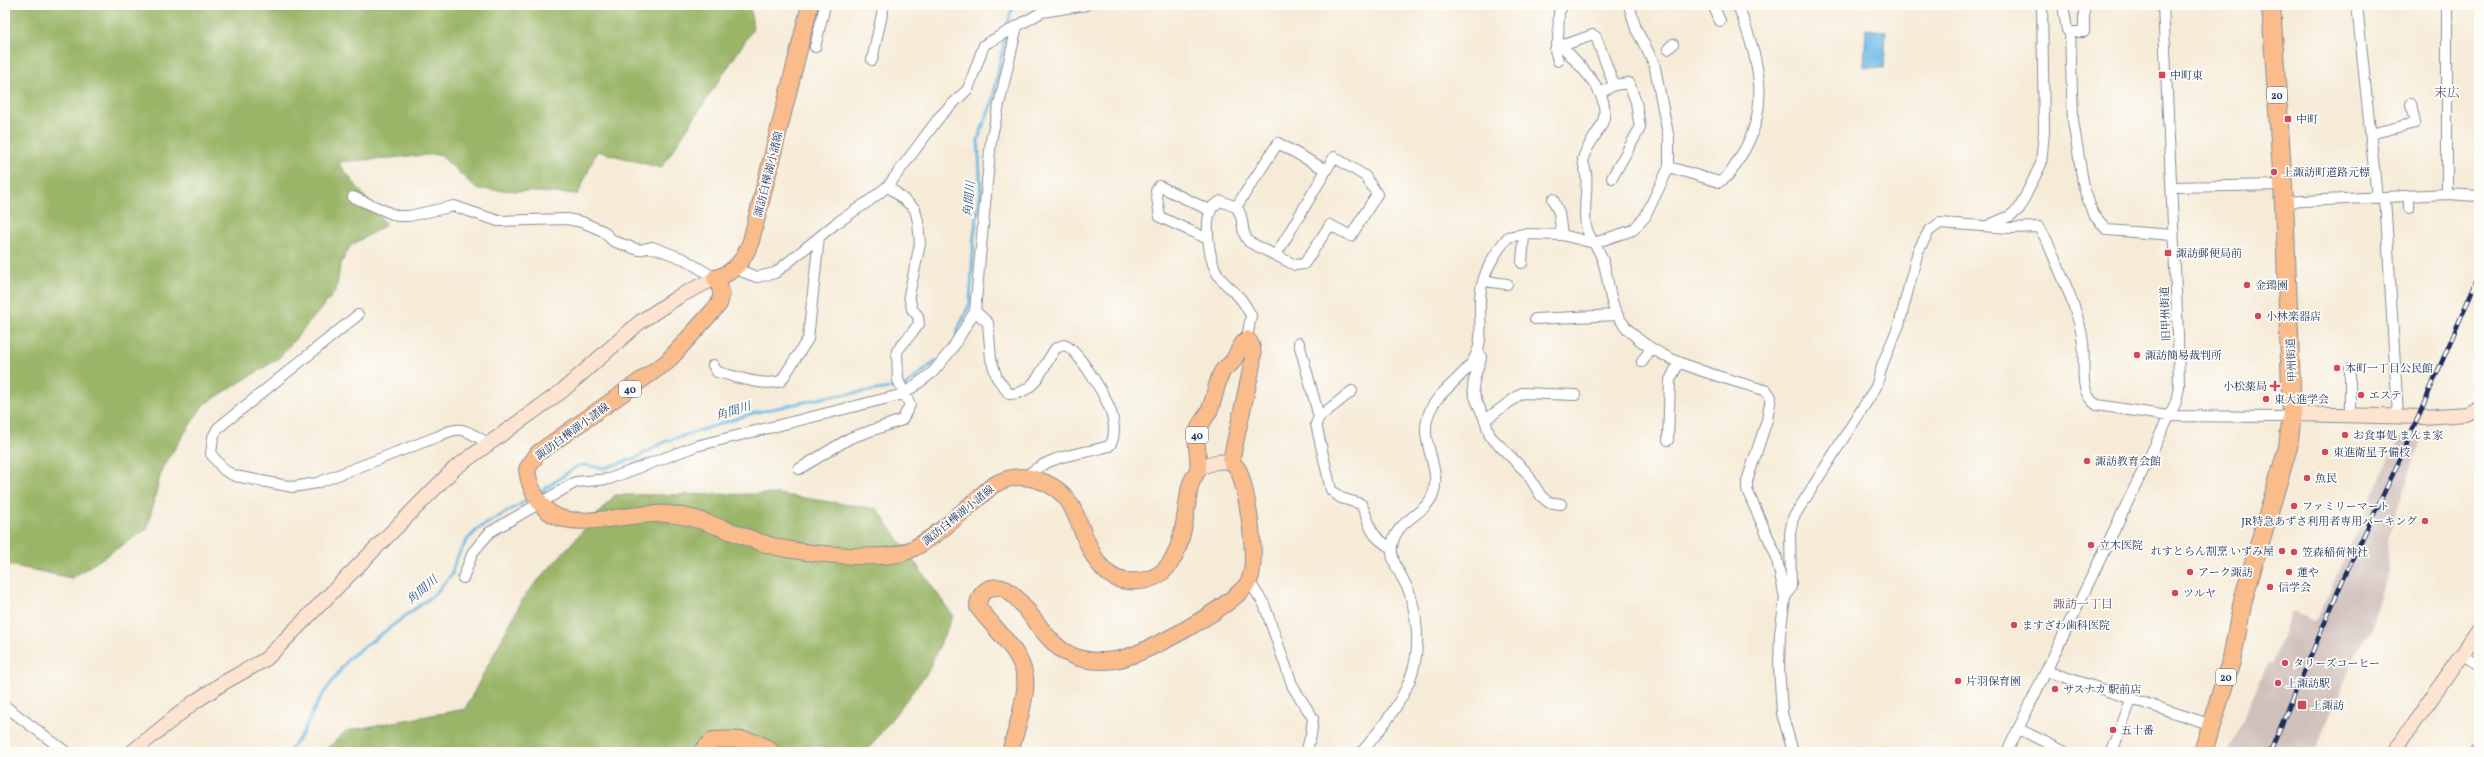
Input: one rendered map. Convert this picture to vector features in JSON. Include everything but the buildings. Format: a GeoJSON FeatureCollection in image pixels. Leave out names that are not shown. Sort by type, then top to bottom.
{"type":"FeatureCollection","features":[{"type":"Feature","properties":{"kind":"highway","name":"甲州街道"},"geometry":{"type":"LineString","coordinates":[[2203,752],[2232,658],[2243,600],[2288,447],[2292,414],[2283,193],[2271,5]]}},
{"type":"Feature","properties":{"kind":"main road","name":"諏訪白樺湖小諸線"},"geometry":{"type":"LineString","coordinates":[[735,269],[747,252],[751,241],[810,5]]}},
{"type":"Feature","properties":{"kind":"main road"},"geometry":{"type":"LineString","coordinates":[[715,278],[735,269]]}},
{"type":"Feature","properties":{"kind":"main road","name":"諏訪白樺湖小諸線"},"geometry":{"type":"LineString","coordinates":[[715,278],[721,287],[722,297],[719,304],[701,326],[666,362],[650,375],[538,453],[527,469],[531,488],[550,513],[569,521],[652,512],[673,514],[699,518],[767,545],[803,552],[898,554],[920,546],[992,486],[1002,480],[1026,476]]}},
{"type":"Feature","properties":{"kind":"main road"},"geometry":{"type":"LineString","coordinates":[[1010,752],[1022,705],[1026,677],[1016,656],[978,607],[978,602],[984,592],[990,588],[1004,589],[1013,596],[1052,642],[1066,653],[1089,661],[1116,660],[1140,653],[1213,613],[1249,581],[1254,560],[1251,532],[1240,472],[1232,461],[1253,355],[1251,343],[1247,339]]}},
{"type":"Feature","properties":{"kind":"main road","name":"40"},"geometry":{"type":"LineString","coordinates":[[1026,476],[1054,488],[1069,502],[1098,563],[1112,577],[1126,581],[1145,581],[1159,574],[1169,565],[1177,552],[1184,529],[1190,485],[1198,468],[1197,433],[1210,410],[1223,370],[1232,362],[1236,352],[1247,339]]}},
{"type":"Feature","properties":{"kind":"main road"},"geometry":{"type":"LineString","coordinates":[[701,752],[713,740],[740,739],[758,743],[772,752]]}},
{"type":"Feature","properties":{"kind":"street"},"geometry":{"type":"LineString","coordinates":[[815,47],[826,5]]}},
{"type":"Feature","properties":{"kind":"street"},"geometry":{"type":"LineString","coordinates":[[872,60],[884,5]]}},
{"type":"Feature","properties":{"kind":"street"},"geometry":{"type":"LineString","coordinates":[[735,269],[757,277],[774,273],[835,224],[869,202],[888,186],[941,115],[968,89],[984,45],[1042,12],[1086,5]]}},
{"type":"Feature","properties":{"kind":"street"},"geometry":{"type":"LineString","coordinates":[[1563,5],[1559,12],[1560,44],[1582,66],[1601,93],[1605,113],[1602,124],[1583,159],[1586,175],[1586,226],[1602,257],[1617,315],[1628,330],[1651,348],[1679,362],[1766,391],[1771,397],[1767,420],[1747,481],[1747,490],[1776,555],[1785,598],[1780,634],[1779,667],[1782,713],[1793,752]]}},
{"type":"Feature","properties":{"kind":"street"},"geometry":{"type":"LineString","coordinates":[[1628,5],[1636,29],[1657,73],[1669,139],[1669,167],[1645,217],[1633,230]]}},
{"type":"Feature","properties":{"kind":"street"},"geometry":{"type":"LineString","coordinates":[[1713,5],[1720,21]]}},
{"type":"Feature","properties":{"kind":"street"},"geometry":{"type":"LineString","coordinates":[[1669,167],[1719,182],[1729,176],[1752,136],[1759,112],[1761,82],[1738,5]]}},
{"type":"Feature","properties":{"kind":"street"},"geometry":{"type":"LineString","coordinates":[[1990,225],[2010,216],[2019,208],[2041,164],[2044,132],[2042,5]]}},
{"type":"Feature","properties":{"kind":"street"},"geometry":{"type":"LineString","coordinates":[[2063,5],[2066,30],[2070,32],[2084,32],[2084,5]]}},
{"type":"Feature","properties":{"kind":"street","name":"旧甲州街道"},"geometry":{"type":"LineString","coordinates":[[2006,752],[2019,729],[2176,402],[2179,387],[2172,187],[2163,5]]}},
{"type":"Feature","properties":{"kind":"street"},"geometry":{"type":"LineString","coordinates":[[2357,5],[2370,134],[2381,198],[2398,416]]}},
{"type":"Feature","properties":{"kind":"street"},"geometry":{"type":"LineString","coordinates":[[2447,5],[2447,194]]}},
{"type":"Feature","properties":{"kind":"street"},"geometry":{"type":"LineString","coordinates":[[463,578],[473,552],[490,532],[576,482],[609,479],[696,446],[904,394],[933,372],[952,349],[975,311],[991,140],[1015,28]]}},
{"type":"Feature","properties":{"kind":"street"},"geometry":{"type":"LineString","coordinates":[[2070,32],[2073,121],[2084,188],[2093,214],[2107,230],[2174,235]]}},
{"type":"Feature","properties":{"kind":"street"},"geometry":{"type":"LineString","coordinates":[[1558,61],[1555,50],[1560,44],[1593,35],[1596,37],[1614,85]]}},
{"type":"Feature","properties":{"kind":"street"},"geometry":{"type":"LineString","coordinates":[[1601,93],[1614,85],[1629,83],[1631,86],[1640,128],[1612,178]]}},
{"type":"Feature","properties":{"kind":"street"},"geometry":{"type":"LineString","coordinates":[[2370,134],[2415,123],[2411,104]]}},
{"type":"Feature","properties":{"kind":"street"},"geometry":{"type":"LineString","coordinates":[[1236,207],[1278,143],[1326,170]]}},
{"type":"Feature","properties":{"kind":"street"},"geometry":{"type":"LineString","coordinates":[[1209,210],[1221,201],[1236,207],[1243,218],[1244,237],[1249,242],[1295,265],[1304,264],[1330,225],[1351,236],[1377,194],[1365,176],[1334,157],[1276,255]]}},
{"type":"Feature","properties":{"kind":"street"},"geometry":{"type":"LineString","coordinates":[[799,469],[850,438],[902,420],[910,405],[898,381],[897,351],[918,324],[918,316],[912,309],[909,294],[920,244],[915,209],[888,186]]}},
{"type":"Feature","properties":{"kind":"street"},"geometry":{"type":"LineString","coordinates":[[1208,239],[1160,217],[1156,191],[1159,186],[1209,210]]}},
{"type":"Feature","properties":{"kind":"street"},"geometry":{"type":"LineString","coordinates":[[2172,187],[2381,198],[2447,194],[2479,196]]}},
{"type":"Feature","properties":{"kind":"street"},"geometry":{"type":"LineString","coordinates":[[2409,196],[2409,208]]}},
{"type":"Feature","properties":{"kind":"street"},"geometry":{"type":"LineString","coordinates":[[353,197],[397,216],[410,216],[454,206],[498,221],[567,219],[582,222],[603,231],[613,241],[639,250],[652,247],[684,259],[715,278]]}},
{"type":"Feature","properties":{"kind":"street"},"geometry":{"type":"LineString","coordinates":[[1553,199],[1559,213],[1562,235]]}},
{"type":"Feature","properties":{"kind":"street"},"geometry":{"type":"LineString","coordinates":[[1209,210],[1208,239],[1218,274],[1224,284],[1240,297],[1251,315],[1247,339]]}},
{"type":"Feature","properties":{"kind":"street"},"geometry":{"type":"LineString","coordinates":[[1785,598],[1791,588],[1790,533],[1793,518],[1876,387],[1883,363],[1899,325],[1918,251],[1929,231],[1940,223],[1990,225],[2010,228],[2039,227],[2047,241],[2082,334],[2084,388],[2088,400],[2098,405],[2168,416],[2280,417],[2292,414],[2449,416],[2466,414],[2479,408]]}},
{"type":"Feature","properties":{"kind":"street"},"geometry":{"type":"LineString","coordinates":[[1362,752],[1381,729],[1401,698],[1408,686],[1417,659],[1417,621],[1407,586],[1393,558],[1393,536],[1404,523],[1429,502],[1433,495],[1434,466],[1426,421],[1431,407],[1441,393],[1459,378],[1478,352],[1481,332],[1480,298],[1490,262],[1508,238],[1524,234],[1562,235],[1594,243],[1633,230],[1647,228]]}},
{"type":"Feature","properties":{"kind":"street"},"geometry":{"type":"LineString","coordinates":[[1522,263],[1524,234]]}},
{"type":"Feature","properties":{"kind":"street"},"geometry":{"type":"LineString","coordinates":[[713,365],[717,372],[733,376],[774,384],[781,381],[808,339],[820,237]]}},
{"type":"Feature","properties":{"kind":"street"},"geometry":{"type":"LineString","coordinates":[[132,752],[199,699],[266,659],[455,468],[562,391],[640,322],[678,297],[715,278]]}},
{"type":"Feature","properties":{"kind":"street"},"geometry":{"type":"LineString","coordinates":[[1484,280],[1507,284]]}},
{"type":"Feature","properties":{"kind":"street"},"geometry":{"type":"LineString","coordinates":[[975,311],[988,323],[991,359],[997,378],[1009,394],[1023,391],[1031,386],[1042,373],[1056,348],[1064,345],[1076,352],[1110,408],[1114,434],[1113,442],[1109,446],[1067,454],[1037,467],[1026,476]]}},
{"type":"Feature","properties":{"kind":"street"},"geometry":{"type":"LineString","coordinates":[[358,315],[218,428],[213,437],[211,454],[224,470],[247,480],[293,487],[317,483],[439,436],[452,428],[461,428],[489,444]]}},
{"type":"Feature","properties":{"kind":"street"},"geometry":{"type":"LineString","coordinates":[[1535,319],[1617,315]]}},
{"type":"Feature","properties":{"kind":"street"},"geometry":{"type":"LineString","coordinates":[[1298,343],[1319,417]]}},
{"type":"Feature","properties":{"kind":"street"},"geometry":{"type":"LineString","coordinates":[[1642,362],[1651,348]]}},
{"type":"Feature","properties":{"kind":"street"},"geometry":{"type":"LineString","coordinates":[[1478,352],[1481,357],[1472,390],[1474,401],[1485,420],[1490,436],[1527,473],[1541,496],[1548,502],[1561,504]]}},
{"type":"Feature","properties":{"kind":"street"},"geometry":{"type":"LineString","coordinates":[[1668,440],[1670,380],[1679,362]]}},
{"type":"Feature","properties":{"kind":"street"},"geometry":{"type":"LineString","coordinates":[[2350,369],[2350,414]]}},
{"type":"Feature","properties":{"kind":"street"},"geometry":{"type":"LineString","coordinates":[[1352,391],[1319,417],[1316,424],[1331,490],[1341,498],[1361,504],[1372,533],[1376,538],[1392,548]]}},
{"type":"Feature","properties":{"kind":"street"},"geometry":{"type":"LineString","coordinates":[[1485,420],[1522,393],[1575,395]]}},
{"type":"Feature","properties":{"kind":"street"},"geometry":{"type":"LineString","coordinates":[[1198,468],[1216,462],[1232,461]]}},
{"type":"Feature","properties":{"kind":"street"},"geometry":{"type":"LineString","coordinates":[[1249,581],[1258,592],[1264,604],[1293,687],[1313,718],[1311,734],[1306,752]]}},
{"type":"Feature","properties":{"kind":"street"},"geometry":{"type":"LineString","coordinates":[[2394,752],[2479,630]]}},
{"type":"Feature","properties":{"kind":"street"},"geometry":{"type":"LineString","coordinates":[[2463,655],[2479,665]]}},
{"type":"Feature","properties":{"kind":"street"},"geometry":{"type":"LineString","coordinates":[[2046,671],[2131,700],[2212,725]]}},
{"type":"Feature","properties":{"kind":"street"},"geometry":{"type":"LineString","coordinates":[[2112,752],[2131,700]]}},
{"type":"Feature","properties":{"kind":"street"},"geometry":{"type":"LineString","coordinates":[[5,706],[66,752]]}},
{"type":"Feature","properties":{"kind":"street"},"geometry":{"type":"LineString","coordinates":[[2019,729],[2065,752]]}},
{"type":"Feature","properties":{"kind":"street"},"geometry":{"type":"LineString","coordinates":[[2476,752],[2479,749]]}},
{"type":"Feature","properties":{"kind":"shaded area"},"geometry":{"type":"Polygon","coordinates":[[[2405,433],[2423,434],[2387,539],[2389,569],[2371,631],[2361,643],[2315,752],[2228,752],[2268,663],[2271,664],[2292,612],[2314,621],[2321,611],[2391,454],[2405,433]]]}},
{"type":"Feature","properties":{"kind":"green space"},"geometry":{"type":"Polygon","coordinates":[[[5,5],[750,5],[753,29],[661,168],[597,151],[578,194],[477,189],[439,154],[338,162],[386,225],[350,246],[340,266],[336,291],[278,359],[203,405],[162,468],[147,529],[72,578],[5,564],[5,5]]]}},
{"type":"Feature","properties":{"kind":"green space"},"geometry":{"type":"Polygon","coordinates":[[[777,494],[877,509],[953,616],[927,673],[866,752],[851,752],[808,745],[797,752],[324,752],[346,731],[465,709],[525,595],[615,495],[777,494]]]}},
{"type":"Feature","properties":{"kind":"water"},"geometry":{"type":"Polygon","coordinates":[[[1866,29],[1886,31],[1884,68],[1864,67],[1866,29]]]}},
{"type":"Feature","properties":{"kind":"waterway","name":"角間川"},"geometry":{"type":"LineString","coordinates":[[1006,30],[1010,14],[1015,5]]}},
{"type":"Feature","properties":{"kind":"waterway","name":"角間川"},"geometry":{"type":"LineString","coordinates":[[956,334],[970,303],[974,235],[981,192],[978,139],[993,100],[1005,36]]}},
{"type":"Feature","properties":{"kind":"waterway","name":"角間川"},"geometry":{"type":"LineString","coordinates":[[539,493],[577,466],[583,465],[604,468],[636,458],[664,442],[754,413],[827,397],[905,386],[936,361]]}},
{"type":"Feature","properties":{"kind":"waterway","name":"角間川"},"geometry":{"type":"LineString","coordinates":[[288,752],[301,736],[319,700],[349,658],[435,594],[452,574],[455,561],[467,540],[479,528],[531,498]]}},
{"type":"Feature","properties":{"kind":"railway"},"geometry":{"type":"LineString","coordinates":[[2270,752],[2345,575],[2402,455],[2479,275]]}},
{"type":"Feature","properties":{"kind":"place","name":"中町東"},"geometry":{"type":"Point","coordinates":[2162,75]}},
{"type":"Feature","properties":{"kind":"place","name":"中町"},"geometry":{"type":"Point","coordinates":[2288,119]}},
{"type":"Feature","properties":{"kind":"place","name":"上諏訪町道路元標"},"geometry":{"type":"Point","coordinates":[2274,172]}},
{"type":"Feature","properties":{"kind":"place","name":"諏訪郵便局前"},"geometry":{"type":"Point","coordinates":[2168,253]}},
{"type":"Feature","properties":{"kind":"place","name":"金鵄園"},"geometry":{"type":"Point","coordinates":[2247,285]}},
{"type":"Feature","properties":{"kind":"place","name":"小林楽器店"},"geometry":{"type":"Point","coordinates":[2258,316]}},
{"type":"Feature","properties":{"kind":"place","name":"諏訪簡易裁判所"},"geometry":{"type":"Point","coordinates":[2137,355]}},
{"type":"Feature","properties":{"kind":"place","name":"本町一丁目公民館"},"geometry":{"type":"Point","coordinates":[2337,368]}},
{"type":"Feature","properties":{"kind":"place","name":"小松薬局"},"geometry":{"type":"Point","coordinates":[2275,386]}},
{"type":"Feature","properties":{"kind":"place","name":"エステ"},"geometry":{"type":"Point","coordinates":[2361,395]}},
{"type":"Feature","properties":{"kind":"place","name":"東大進学会"},"geometry":{"type":"Point","coordinates":[2266,399]}},
{"type":"Feature","properties":{"kind":"place","name":"お食事処 まんま家"},"geometry":{"type":"Point","coordinates":[2345,435]}},
{"type":"Feature","properties":{"kind":"place","name":"東進衛星予備校"},"geometry":{"type":"Point","coordinates":[2325,452]}},
{"type":"Feature","properties":{"kind":"place","name":"諏訪教育会館"},"geometry":{"type":"Point","coordinates":[2087,461]}},
{"type":"Feature","properties":{"kind":"place","name":"魚民"},"geometry":{"type":"Point","coordinates":[2307,478]}},
{"type":"Feature","properties":{"kind":"place","name":"ファミリーマート"},"geometry":{"type":"Point","coordinates":[2294,506]}},
{"type":"Feature","properties":{"kind":"place","name":"JR特急あずさ利用者専用パーキング"},"geometry":{"type":"Point","coordinates":[2425,521]}},
{"type":"Feature","properties":{"kind":"place","name":"立木医院"},"geometry":{"type":"Point","coordinates":[2091,545]}},
{"type":"Feature","properties":{"kind":"place","name":"れすとらん割烹 いずみ屋"},"geometry":{"type":"Point","coordinates":[2282,551]}},
{"type":"Feature","properties":{"kind":"place","name":"笠森稲荷神社"},"geometry":{"type":"Point","coordinates":[2294,552]}},
{"type":"Feature","properties":{"kind":"place","name":"アーク諏訪"},"geometry":{"type":"Point","coordinates":[2190,572]}},
{"type":"Feature","properties":{"kind":"place","name":"蓮や"},"geometry":{"type":"Point","coordinates":[2289,572]}},
{"type":"Feature","properties":{"kind":"place","name":"信学会"},"geometry":{"type":"Point","coordinates":[2270,587]}},
{"type":"Feature","properties":{"kind":"place","name":"ツルヤ"},"geometry":{"type":"Point","coordinates":[2175,593]}},
{"type":"Feature","properties":{"kind":"place","name":"ますざわ歯科医院"},"geometry":{"type":"Point","coordinates":[2014,625]}},
{"type":"Feature","properties":{"kind":"place","name":"タリーズコーヒー"},"geometry":{"type":"Point","coordinates":[2285,663]}},
{"type":"Feature","properties":{"kind":"place","name":"片羽保育園"},"geometry":{"type":"Point","coordinates":[1958,681]}},
{"type":"Feature","properties":{"kind":"place","name":"上諏訪駅"},"geometry":{"type":"Point","coordinates":[2278,683]}},
{"type":"Feature","properties":{"kind":"place","name":"サスナカ 駅前店"},"geometry":{"type":"Point","coordinates":[2055,689]}},
{"type":"Feature","properties":{"kind":"place","name":"上諏訪"},"geometry":{"type":"Point","coordinates":[2302,705]}},
{"type":"Feature","properties":{"kind":"place","name":"五十番"},"geometry":{"type":"Point","coordinates":[2113,730]}},
{"type":"Feature","properties":{"kind":"district","name":"末広"},"geometry":{"type":"Point","coordinates":[2447,92]}},
{"type":"Feature","properties":{"kind":"district","name":"諏訪一丁目"},"geometry":{"type":"Point","coordinates":[2083,604]}}]}
